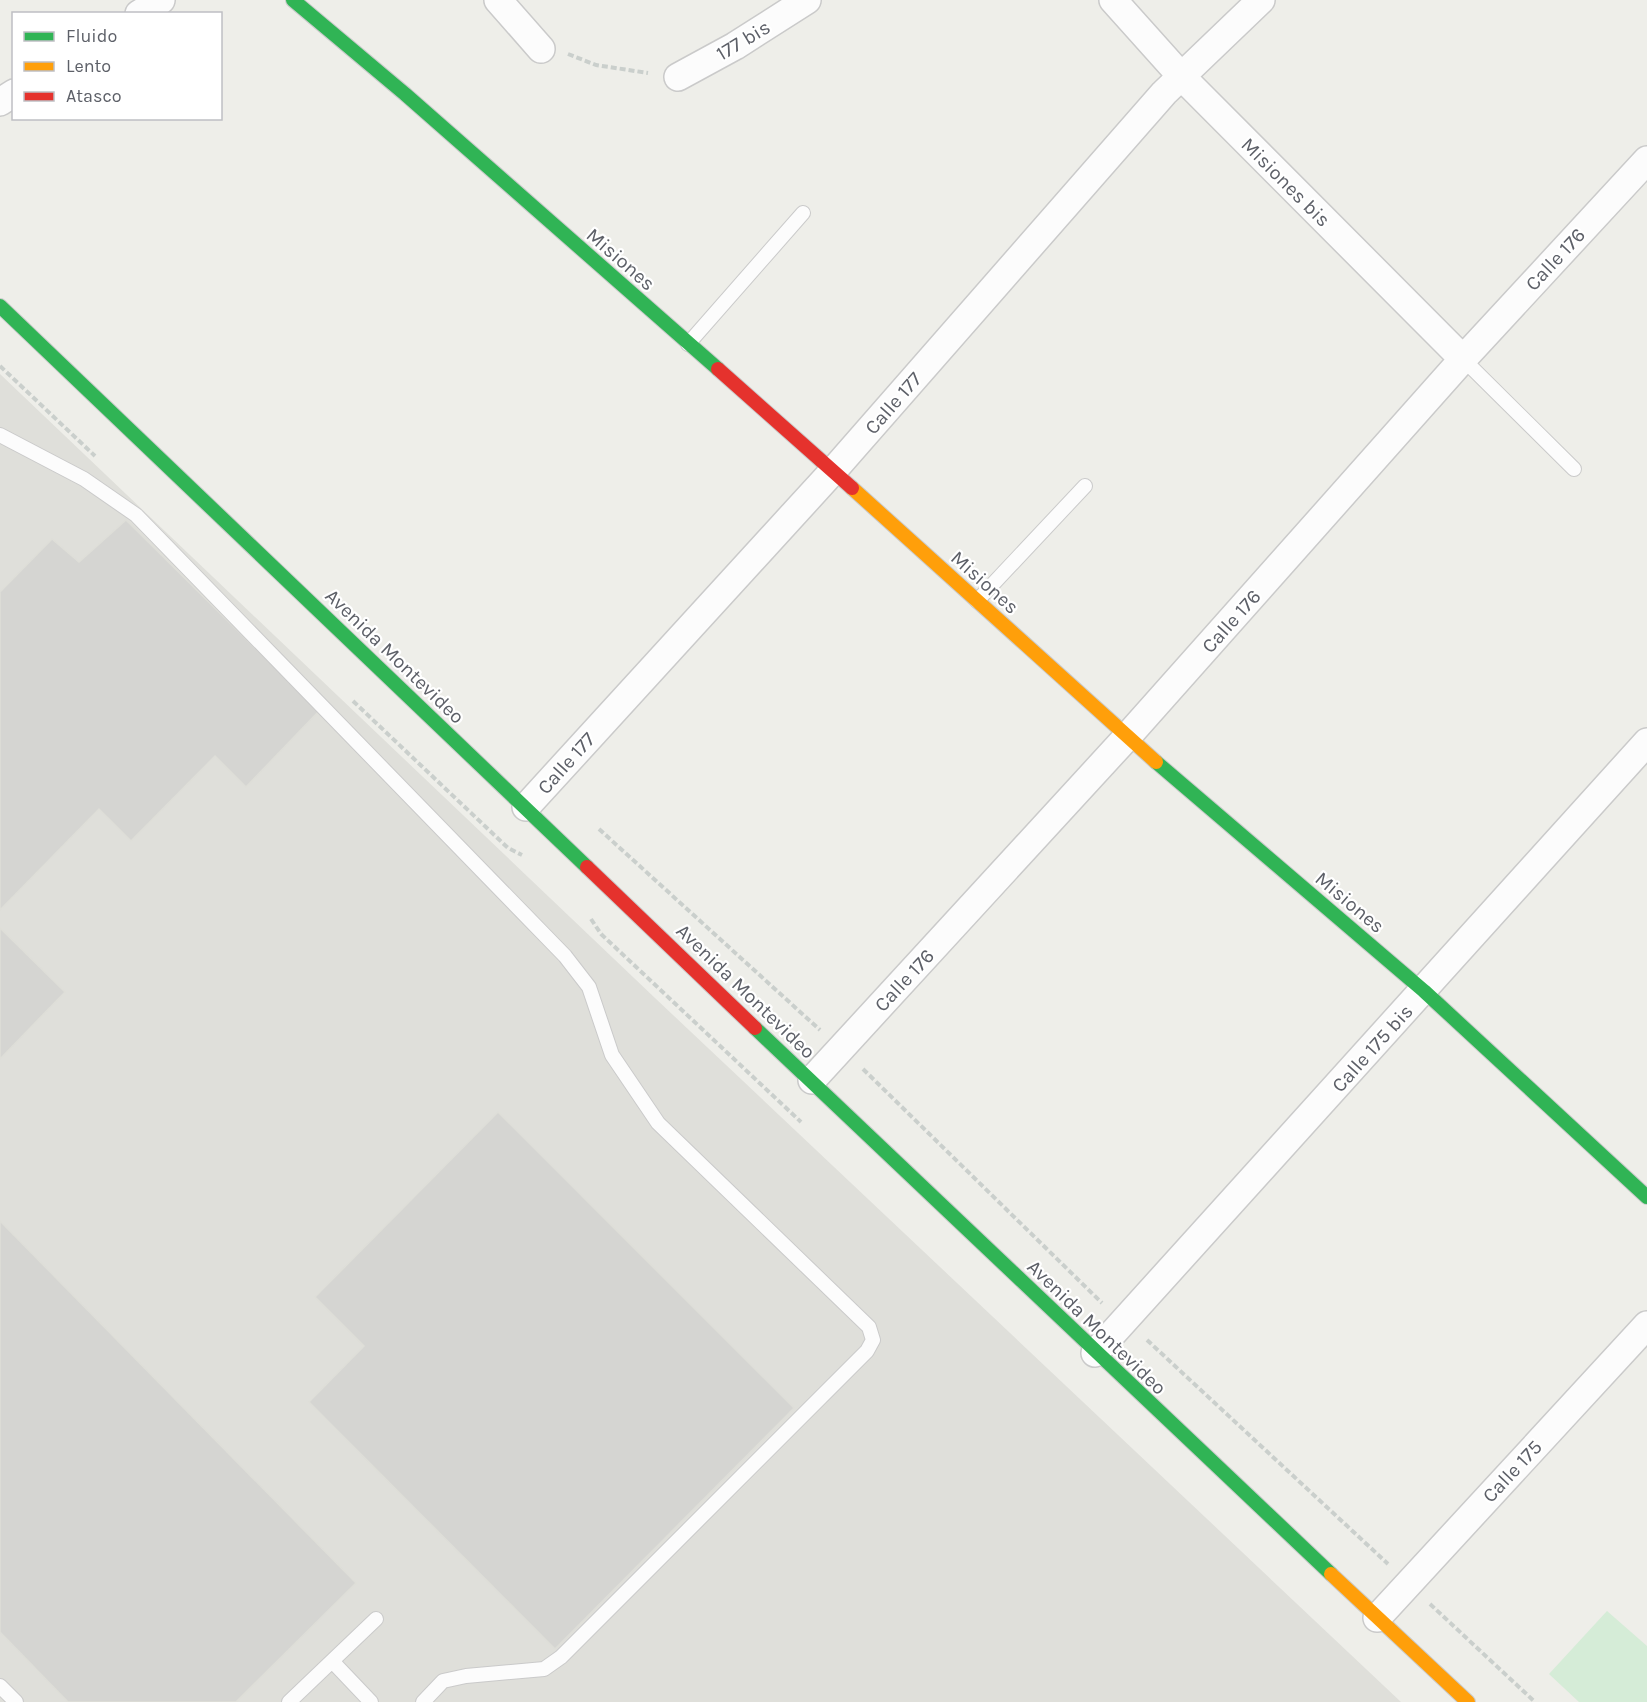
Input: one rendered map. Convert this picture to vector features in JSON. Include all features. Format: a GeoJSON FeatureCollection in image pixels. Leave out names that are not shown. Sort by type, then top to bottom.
{"type":"FeatureCollection","features":[{"type":"Feature","properties":{"kind":"street"},"geometry":{"type":"LineString","coordinates":[[142,12],[161,0]]}},
{"type":"Feature","properties":{"kind":"street","name":"Misiones"},"geometry":{"type":"LineString","coordinates":[[293,0],[405,94],[833,471],[1127,737],[1424,991],[1647,1197]]}},
{"type":"Feature","properties":{"kind":"street"},"geometry":{"type":"LineString","coordinates":[[498,0],[541,49]]}},
{"type":"Feature","properties":{"kind":"street","name":"177 bis"},"geometry":{"type":"LineString","coordinates":[[678,77],[735,46],[807,0]]}},
{"type":"Feature","properties":{"kind":"street","name":"Misiones bis"},"geometry":{"type":"LineString","coordinates":[[1113,0],[1182,76],[1463,359]]}},
{"type":"Feature","properties":{"kind":"street","name":"Calle 177"},"geometry":{"type":"LineString","coordinates":[[526,807],[833,471],[1164,93],[1261,0]]}},
{"type":"Feature","properties":{"kind":"street","name":"Calle 176"},"geometry":{"type":"LineString","coordinates":[[812,1080],[1127,737],[1463,359],[1646,163]]}},
{"type":"Feature","properties":{"kind":"street","name":"Avenida Montevideo"},"geometry":{"type":"LineString","coordinates":[[0,306],[1095,1353],[1468,1702]]}},
{"type":"Feature","properties":{"kind":"street","name":"Calle 175 bis"},"geometry":{"type":"LineString","coordinates":[[1095,1353],[1647,742]]}},
{"type":"Feature","properties":{"kind":"street","name":"Calle 175"},"geometry":{"type":"LineString","coordinates":[[1377,1618],[1647,1325]]}},
{"type":"Feature","properties":{"kind":"lane"},"geometry":{"type":"LineString","coordinates":[[688,344],[803,213]]}},
{"type":"Feature","properties":{"kind":"lane"},"geometry":{"type":"LineString","coordinates":[[1463,359],[1575,469]]}},
{"type":"Feature","properties":{"kind":"lane"},"geometry":{"type":"LineString","coordinates":[[0,435],[84,479],[136,515],[565,956],[589,987],[612,1055],[658,1123],[869,1327],[873,1340],[867,1351],[561,1657],[544,1669],[466,1676],[443,1681],[423,1702]]}},
{"type":"Feature","properties":{"kind":"lane"},"geometry":{"type":"LineString","coordinates":[[977,601],[1085,486]]}},
{"type":"Feature","properties":{"kind":"lane"},"geometry":{"type":"LineString","coordinates":[[289,1702],[376,1619]]}},
{"type":"Feature","properties":{"kind":"lane"},"geometry":{"type":"LineString","coordinates":[[332,1661],[371,1702]]}},
{"type":"Feature","properties":{"kind":"lane"},"geometry":{"type":"LineString","coordinates":[[0,1686],[16,1702]]}},
{"type":"Feature","properties":{"kind":"path"},"geometry":{"type":"LineString","coordinates":[[541,49],[555,50],[596,65],[678,77]]}},
{"type":"Feature","properties":{"kind":"path"},"geometry":{"type":"LineString","coordinates":[[0,366],[99,460]]}},
{"type":"Feature","properties":{"kind":"path"},"geometry":{"type":"LineString","coordinates":[[345,694],[508,848],[519,851],[527,859]]}},
{"type":"Feature","properties":{"kind":"path"},"geometry":{"type":"LineString","coordinates":[[585,911],[601,934],[810,1130]]}},
{"type":"Feature","properties":{"kind":"shaded area"},"geometry":{"type":"Polygon","coordinates":[[[0,374],[655,998],[1401,1702],[0,1702],[0,374]]]}},
{"type":"Feature","properties":{"kind":"green space"},"geometry":{"type":"Polygon","coordinates":[[[1607,1611],[1647,1646],[1647,1702],[1579,1702],[1549,1674],[1607,1611]]]}},
{"type":"Feature","properties":{"kind":"building"},"geometry":{"type":"Polygon","coordinates":[[[126,520],[319,711],[246,787],[215,756],[131,841],[99,809],[0,910],[0,592],[52,539],[79,562],[126,520]]]}},
{"type":"Feature","properties":{"kind":"building"},"geometry":{"type":"Polygon","coordinates":[[[0,928],[65,992],[0,1059],[0,928]]]}},
{"type":"Feature","properties":{"kind":"building"},"geometry":{"type":"Polygon","coordinates":[[[498,1112],[794,1408],[555,1649],[309,1402],[364,1346],[315,1297],[498,1112]]]}},
{"type":"Feature","properties":{"kind":"building"},"geometry":{"type":"Polygon","coordinates":[[[0,1221],[356,1583],[236,1702],[68,1702],[0,1632],[0,1221]]]}},
{"type":"Feature","properties":{"kind":"traffic: fast"},"geometry":{"type":"LineString","coordinates":[[293,0],[405,94],[718,369]]}},
{"type":"Feature","properties":{"kind":"traffic: fast"},"geometry":{"type":"LineString","coordinates":[[0,306],[587,867]]}},
{"type":"Feature","properties":{"kind":"traffic: fast"},"geometry":{"type":"LineString","coordinates":[[1156,762],[1424,991],[1647,1197]]}},
{"type":"Feature","properties":{"kind":"traffic: fast"},"geometry":{"type":"LineString","coordinates":[[755,1028],[1331,1574]]}},
{"type":"Feature","properties":{"kind":"traffic: slow"},"geometry":{"type":"LineString","coordinates":[[852,488],[1156,762]]}},
{"type":"Feature","properties":{"kind":"traffic: slow"},"geometry":{"type":"LineString","coordinates":[[1331,1574],[1468,1702]]}},
{"type":"Feature","properties":{"kind":"traffic: jam"},"geometry":{"type":"LineString","coordinates":[[718,369],[852,488]]}},
{"type":"Feature","properties":{"kind":"traffic: jam"},"geometry":{"type":"LineString","coordinates":[[587,867],[755,1028]]}}]}
